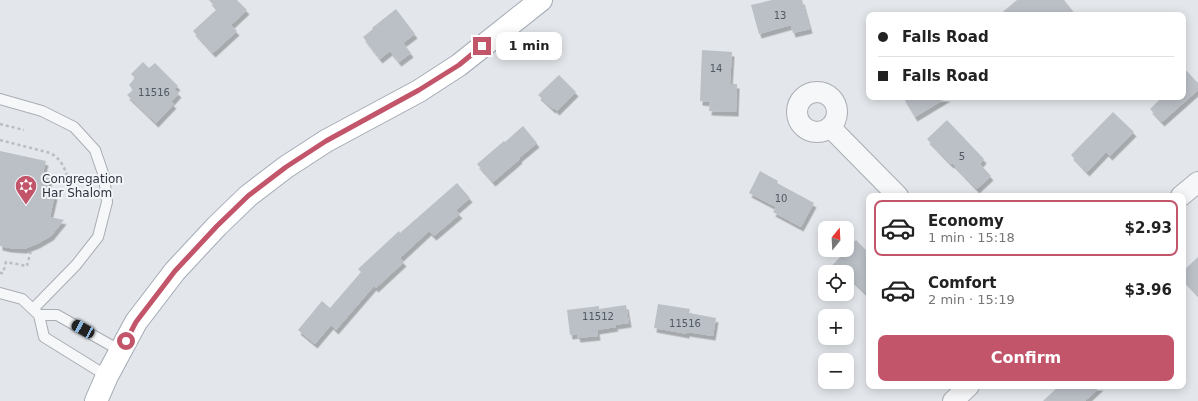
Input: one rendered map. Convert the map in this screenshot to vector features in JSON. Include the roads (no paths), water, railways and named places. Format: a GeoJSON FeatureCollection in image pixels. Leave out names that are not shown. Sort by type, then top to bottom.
{"type":"FeatureCollection","features":[{"type":"Feature","properties":{"kind":"main road"},"geometry":{"type":"LineString","coordinates":[[96,401],[107,376],[136,322],[175,271],[217,226],[248,196],[286,167],[326,141],[419,90],[459,65],[541,0]]}},
{"type":"Feature","properties":{"kind":"street"},"geometry":{"type":"LineString","coordinates":[[830,127],[895,193]]}},
{"type":"Feature","properties":{"kind":"street"},"geometry":{"type":"LineString","coordinates":[[1185,193],[1198,182]]}},
{"type":"Feature","properties":{"kind":"street"},"geometry":{"type":"LineString","coordinates":[[953,401],[966,389]]}},
{"type":"Feature","properties":{"kind":"lane"},"geometry":{"type":"LineString","coordinates":[[0,99],[42,111],[74,127],[95,150],[104,176],[106,202],[98,237],[36,312]]}},
{"type":"Feature","properties":{"kind":"lane"},"geometry":{"type":"LineString","coordinates":[[0,293],[22,299],[36,312],[44,337],[107,376]]}},
{"type":"Feature","properties":{"kind":"lane"},"geometry":{"type":"LineString","coordinates":[[36,312],[57,315],[121,351]]}},
{"type":"Feature","properties":{"kind":"place","name":"Congregation Har Shalom"},"geometry":{"type":"Point","coordinates":[26,206]}}]}
